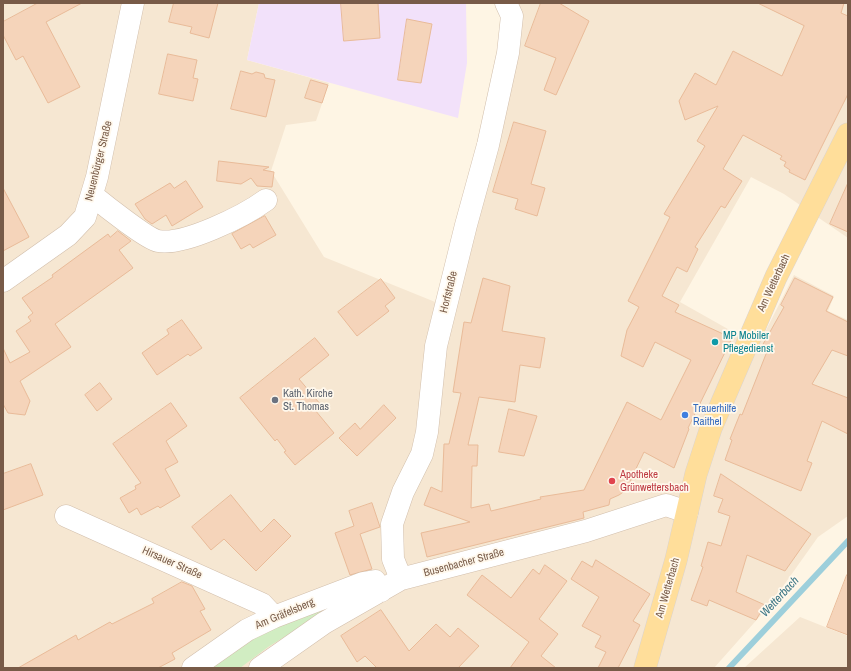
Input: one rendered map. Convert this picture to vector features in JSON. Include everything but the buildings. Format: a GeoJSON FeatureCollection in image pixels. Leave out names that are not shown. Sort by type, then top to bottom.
{"type":"FeatureCollection","features":[{"type":"Feature","properties":{"kind":"main road","name":"Am Wetterbach"},"geometry":{"type":"LineString","coordinates":[[645,668],[676,560],[696,474],[711,428],[747,343],[799,229],[848,134]]}},
{"type":"Feature","properties":{"kind":"street","name":"Neuenbürger Straße"},"geometry":{"type":"LineString","coordinates":[[3,281],[68,235],[84,217],[92,195],[108,130],[133,3]]}},
{"type":"Feature","properties":{"kind":"street","name":"Horfstraße"},"geometry":{"type":"LineString","coordinates":[[401,579],[393,559],[392,524],[403,492],[422,454],[427,432],[436,346],[466,225],[488,145],[508,53],[512,16],[506,3]]}},
{"type":"Feature","properties":{"kind":"street"},"geometry":{"type":"LineString","coordinates":[[92,195],[112,211],[157,241],[176,241],[222,225],[252,210],[266,200]]}},
{"type":"Feature","properties":{"kind":"street","name":"Busenbacher Straße"},"geometry":{"type":"LineString","coordinates":[[260,668],[324,623],[401,579],[586,531],[666,506],[687,512]]}},
{"type":"Feature","properties":{"kind":"street","name":"Hirsauer Straße"},"geometry":{"type":"LineString","coordinates":[[66,516],[262,604],[274,616]]}},
{"type":"Feature","properties":{"kind":"street","name":"Am Gräfelsberg"},"geometry":{"type":"LineString","coordinates":[[193,668],[247,630],[274,616],[363,583],[375,581],[381,591]]}},
{"type":"Feature","properties":{"kind":"shaded area"},"geometry":{"type":"Polygon","coordinates":[[[3,3],[259,3],[247,60],[329,83],[316,121],[286,125],[271,171],[324,257],[450,308],[509,3],[848,3],[848,238],[784,194],[751,177],[680,302],[758,346],[794,275],[834,296],[828,311],[848,320],[848,516],[818,537],[769,606],[714,668],[3,668],[3,3]]]}},
{"type":"Feature","properties":{"kind":"shaded area"},"geometry":{"type":"Polygon","coordinates":[[[259,3],[466,3],[467,63],[458,118],[247,60],[259,3]]]}},
{"type":"Feature","properties":{"kind":"shaded area"},"geometry":{"type":"Polygon","coordinates":[[[800,617],[848,636],[848,668],[744,668],[800,617]]]}},
{"type":"Feature","properties":{"kind":"green space"},"geometry":{"type":"Polygon","coordinates":[[[349,597],[268,647],[240,668],[204,668],[251,636],[349,597]]]}},
{"type":"Feature","properties":{"kind":"waterway","name":"Wetterbach"},"geometry":{"type":"LineString","coordinates":[[729,668],[848,541]]}},
{"type":"Feature","properties":{"kind":"place","name":"MP Mobiler Pflegedienst"},"geometry":{"type":"Point","coordinates":[715,342]}},
{"type":"Feature","properties":{"kind":"place","name":"Kath. Kirche St. Thomas"},"geometry":{"type":"Point","coordinates":[275,400]}},
{"type":"Feature","properties":{"kind":"place","name":"Trauerhilfe Raithel"},"geometry":{"type":"Point","coordinates":[685,415]}},
{"type":"Feature","properties":{"kind":"place","name":"Apotheke Grünwettersbach"},"geometry":{"type":"Point","coordinates":[612,481]}}]}
